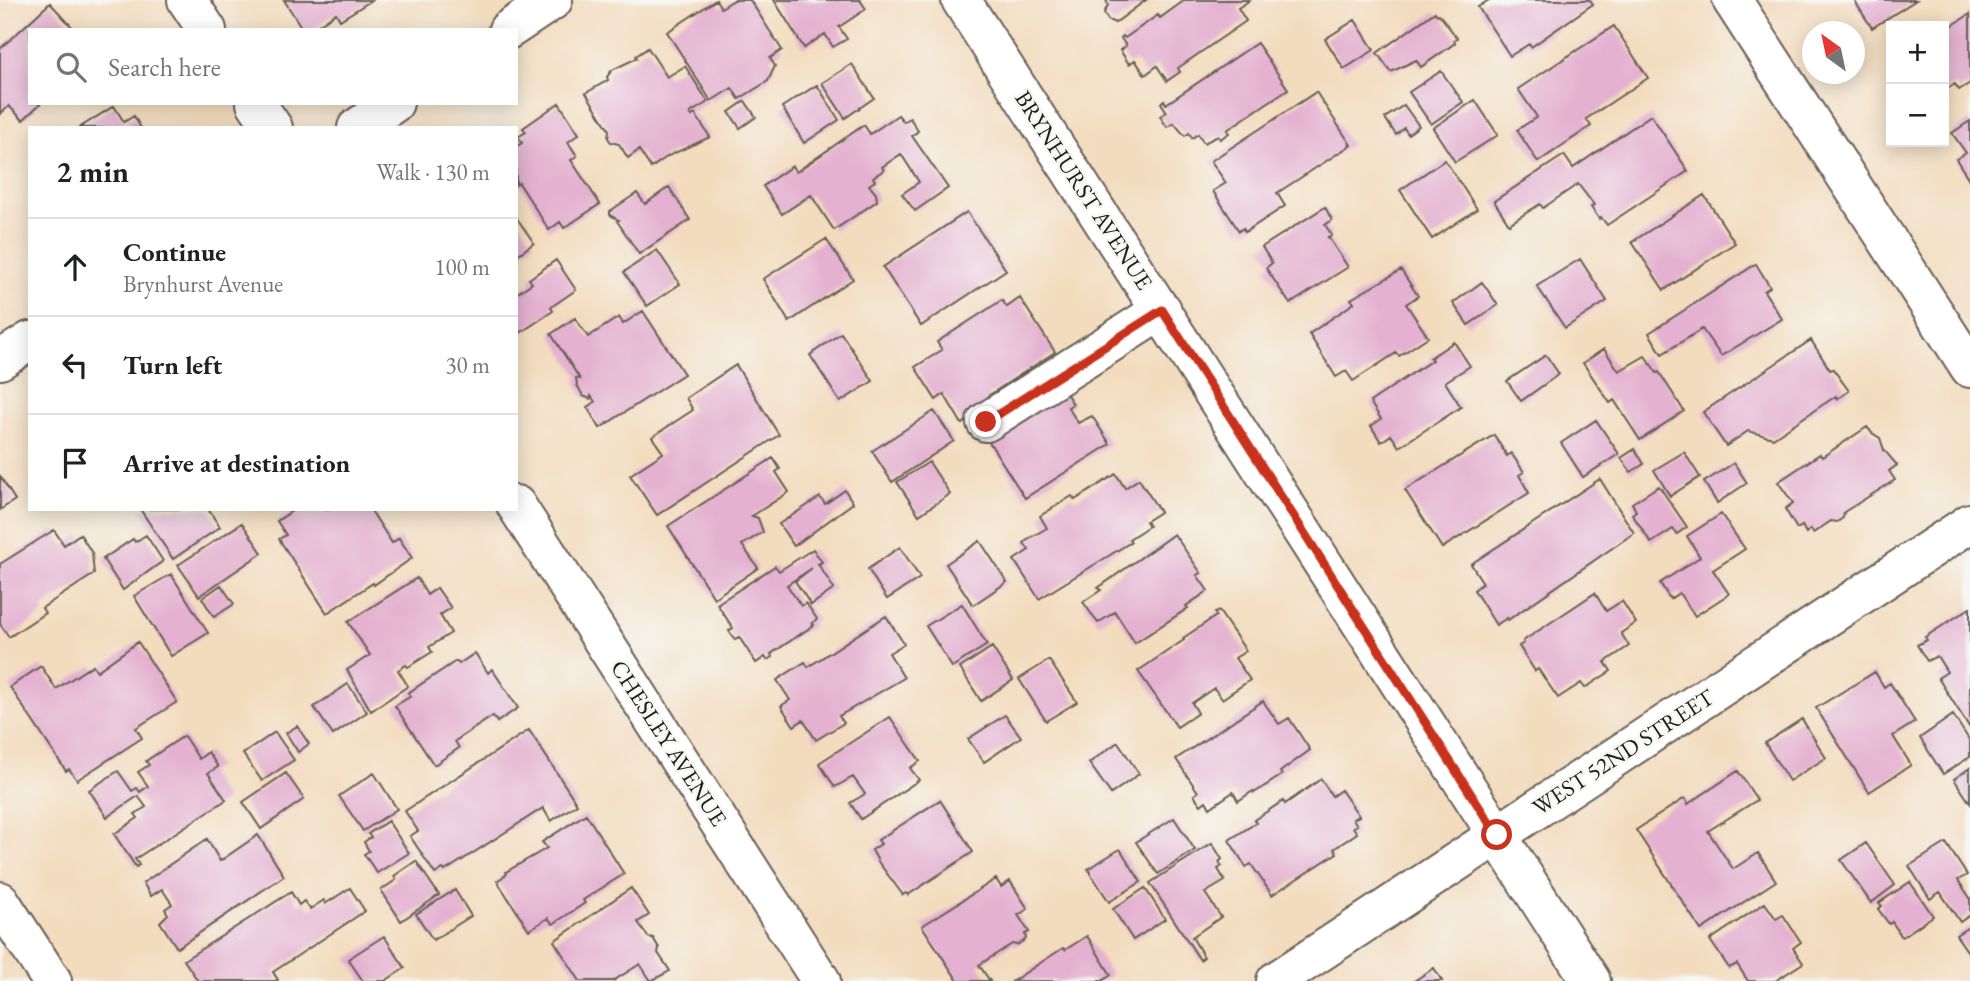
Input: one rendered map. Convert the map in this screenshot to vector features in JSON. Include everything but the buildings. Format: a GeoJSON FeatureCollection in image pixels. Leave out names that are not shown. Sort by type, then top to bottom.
{"type":"FeatureCollection","features":[{"type":"Feature","properties":{"kind":"street"},"geometry":{"type":"LineString","coordinates":[[187,0],[206,28]]}},
{"type":"Feature","properties":{"kind":"street"},"geometry":{"type":"LineString","coordinates":[[511,28],[553,0]]}},
{"type":"Feature","properties":{"kind":"street","name":"BRYNHURST AVENUE"},"geometry":{"type":"LineString","coordinates":[[961,0],[1591,981]]}},
{"type":"Feature","properties":{"kind":"street"},"geometry":{"type":"LineString","coordinates":[[1732,0],[1970,368]]}},
{"type":"Feature","properties":{"kind":"street"},"geometry":{"type":"LineString","coordinates":[[257,105],[272,126]]}},
{"type":"Feature","properties":{"kind":"street"},"geometry":{"type":"LineString","coordinates":[[360,126],[391,105]]}},
{"type":"Feature","properties":{"kind":"street"},"geometry":{"type":"LineString","coordinates":[[986,422],[1162,310]]}},
{"type":"Feature","properties":{"kind":"street"},"geometry":{"type":"LineString","coordinates":[[0,360],[28,342]]}},
{"type":"Feature","properties":{"kind":"street","name":"CHESLEY AVENUE"},"geometry":{"type":"LineString","coordinates":[[518,508],[821,981]]}},
{"type":"Feature","properties":{"kind":"street","name":"WEST 52ND STREET"},"geometry":{"type":"LineString","coordinates":[[1276,981],[1970,523]]}},
{"type":"Feature","properties":{"kind":"street"},"geometry":{"type":"LineString","coordinates":[[0,901],[52,981]]}},
{"type":"Feature","properties":{"kind":"route"},"geometry":{"type":"LineString","coordinates":[[986,422],[1162,310],[1497,835]]}}]}
